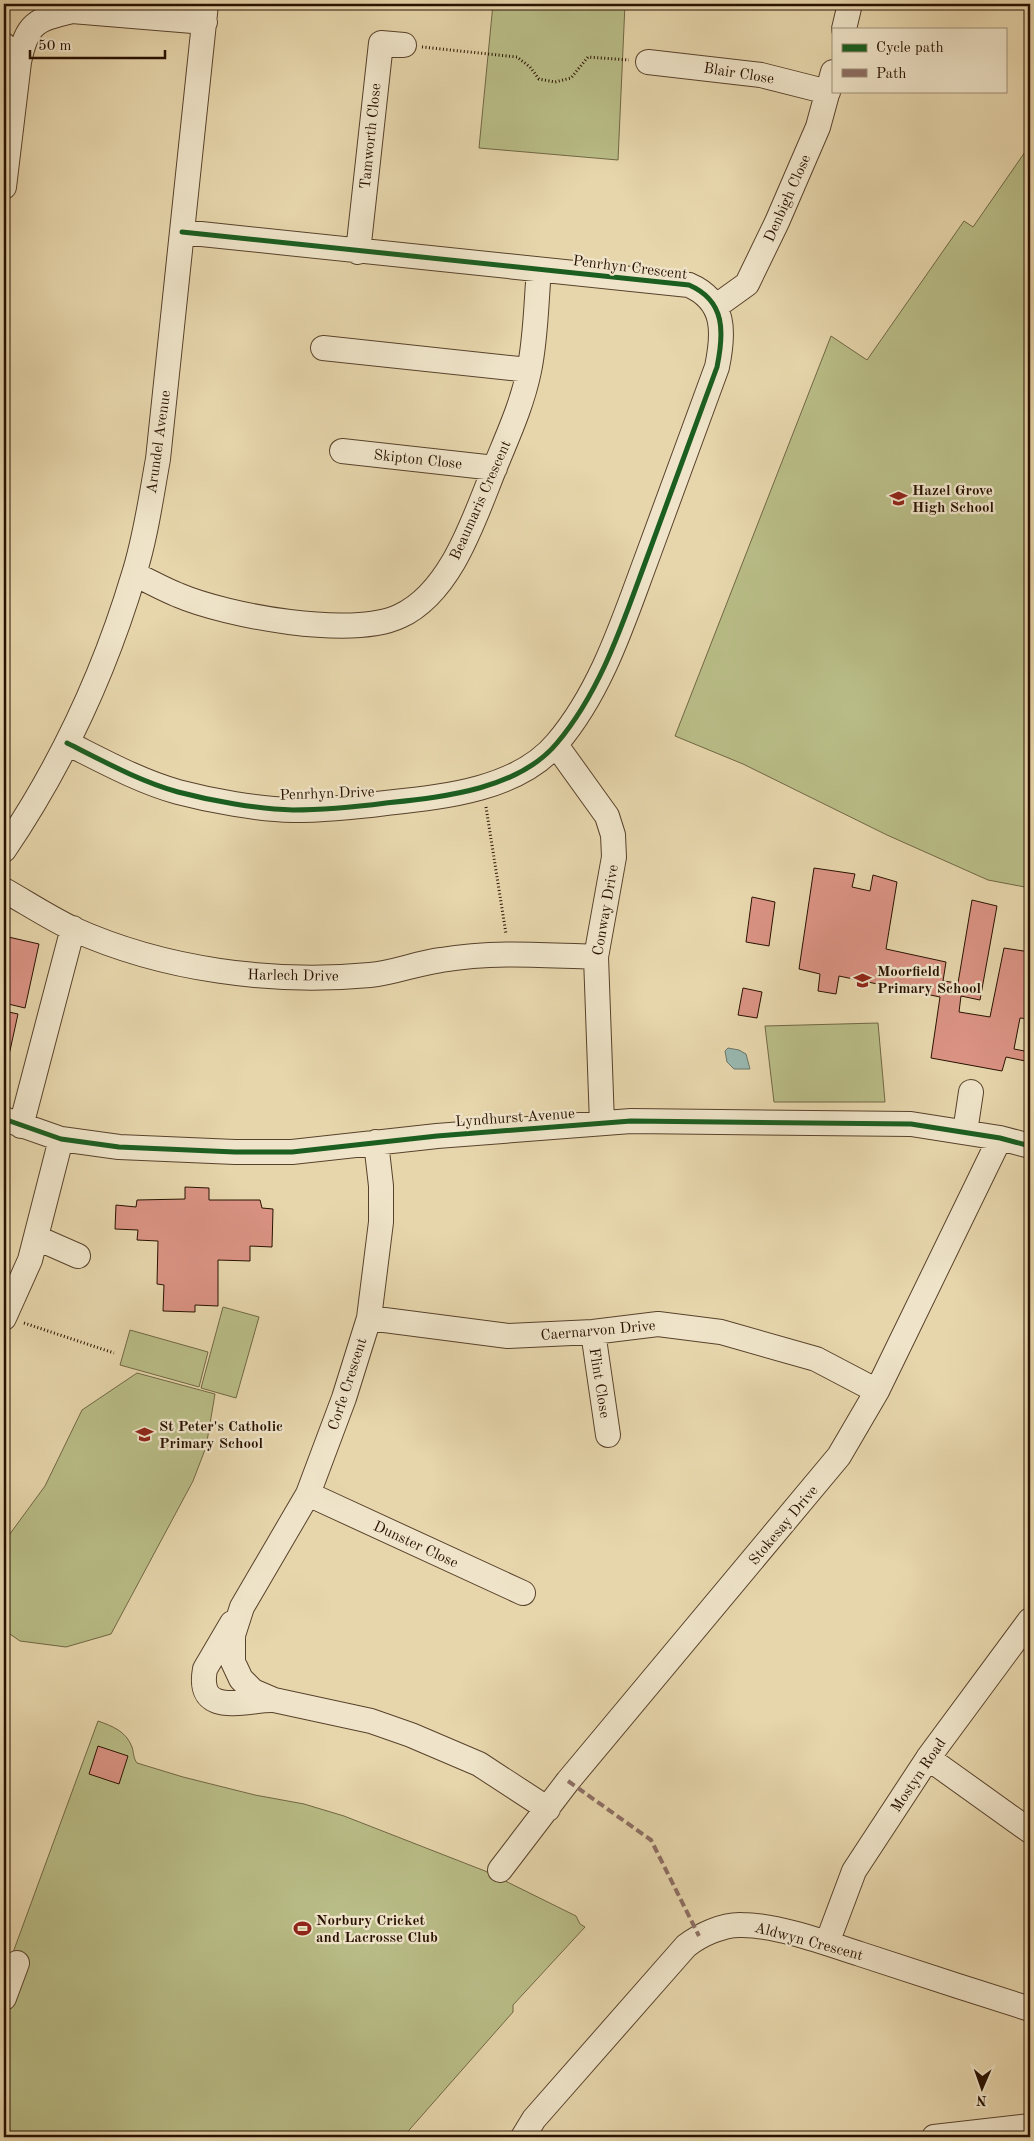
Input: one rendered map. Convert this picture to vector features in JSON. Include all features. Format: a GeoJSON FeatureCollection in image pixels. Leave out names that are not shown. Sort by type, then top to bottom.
{"type":"FeatureCollection","features":[{"type":"Feature","properties":{"kind":"street"},"geometry":{"type":"LineString","coordinates":[[4,187],[19,62],[24,36],[44,18],[70,7],[205,13]]}},
{"type":"Feature","properties":{"kind":"street","name":"Arundel Avenue"},"geometry":{"type":"LineString","coordinates":[[4,850],[35,804],[67,743],[102,663],[134,574],[158,459],[205,13]]}},
{"type":"Feature","properties":{"kind":"street","name":"Tamworth Close"},"geometry":{"type":"LineString","coordinates":[[358,252],[381,43],[404,45]]}},
{"type":"Feature","properties":{"kind":"street"},"geometry":{"type":"LineString","coordinates":[[4,45],[19,62]]}},
{"type":"Feature","properties":{"kind":"street","name":"Blair Close"},"geometry":{"type":"LineString","coordinates":[[648,62],[830,82]]}},
{"type":"Feature","properties":{"kind":"street","name":"Denbigh Close"},"geometry":{"type":"LineString","coordinates":[[714,307],[747,284],[818,127],[830,82]]}},
{"type":"Feature","properties":{"kind":"street","name":"Penrhyn Crescent"},"geometry":{"type":"LineString","coordinates":[[182,232],[358,252],[689,285],[701,290],[714,307],[720,317],[722,341],[713,376],[637,584],[603,670],[592,691],[556,745]]}},
{"type":"Feature","properties":{"kind":"street","name":"Beaumaris Crescent"},"geometry":{"type":"LineString","coordinates":[[134,574],[179,596],[227,609],[325,626],[364,626],[400,616],[424,601],[456,560],[518,414],[529,370],[539,270]]}},
{"type":"Feature","properties":{"kind":"street"},"geometry":{"type":"LineString","coordinates":[[323,348],[529,370]]}},
{"type":"Feature","properties":{"kind":"street","name":"Skipton Close"},"geometry":{"type":"LineString","coordinates":[[342,451],[495,468]]}},
{"type":"Feature","properties":{"kind":"street","name":"Penrhyn Drive"},"geometry":{"type":"LineString","coordinates":[[67,743],[133,776],[178,792],[254,806],[291,810],[338,808],[449,796],[483,787],[531,766],[556,745]]}},
{"type":"Feature","properties":{"kind":"street","name":"Conway Drive"},"geometry":{"type":"LineString","coordinates":[[556,745],[607,816],[613,835],[614,857],[596,956],[602,1123]]}},
{"type":"Feature","properties":{"kind":"street","name":"Harlech Drive"},"geometry":{"type":"LineString","coordinates":[[4,890],[73,928],[122,947],[172,960],[242,974],[305,977],[371,975],[440,960],[509,954],[596,956]]}},
{"type":"Feature","properties":{"kind":"street"},"geometry":{"type":"LineString","coordinates":[[12,1122],[73,928]]}},
{"type":"Feature","properties":{"kind":"street"},"geometry":{"type":"LineString","coordinates":[[965,1132],[971,1092]]}},
{"type":"Feature","properties":{"kind":"street","name":"Lyndhurst Avenue"},"geometry":{"type":"LineString","coordinates":[[12,1122],[61,1139],[119,1147],[235,1152],[292,1152],[376,1142],[602,1123],[756,1120],[911,1124],[1000,1138],[1030,1146]]}},
{"type":"Feature","properties":{"kind":"street","name":"Stokesay Drive"},"geometry":{"type":"LineString","coordinates":[[500,1870],[568,1781],[839,1456],[877,1392],[1000,1138]]}},
{"type":"Feature","properties":{"kind":"street"},"geometry":{"type":"LineString","coordinates":[[6,1311],[30,1260],[61,1139]]}},
{"type":"Feature","properties":{"kind":"street","name":"Corfe Crescent"},"geometry":{"type":"LineString","coordinates":[[274,1700],[254,1700],[230,1705],[216,1701],[206,1692],[205,1669],[308,1494],[344,1398],[368,1318],[381,1222],[381,1186],[376,1142]]}},
{"type":"Feature","properties":{"kind":"street"},"geometry":{"type":"LineString","coordinates":[[37,1238],[78,1256]]}},
{"type":"Feature","properties":{"kind":"street","name":"Caernarvon Drive"},"geometry":{"type":"LineString","coordinates":[[368,1318],[508,1336],[592,1332],[658,1324],[721,1332],[816,1359],[877,1392]]}},
{"type":"Feature","properties":{"kind":"street","name":"Flint Close"},"geometry":{"type":"LineString","coordinates":[[592,1332],[608,1435]]}},
{"type":"Feature","properties":{"kind":"street","name":"Dunster Close"},"geometry":{"type":"LineString","coordinates":[[308,1494],[523,1593]]}},
{"type":"Feature","properties":{"kind":"street","name":"Corfe Crescent"},"geometry":{"type":"LineString","coordinates":[[242,1607],[232,1635],[233,1662],[241,1679],[253,1691],[274,1700],[371,1721],[412,1735],[479,1764],[548,1809]]}},
{"type":"Feature","properties":{"kind":"street","name":"Mostyn Road"},"geometry":{"type":"LineString","coordinates":[[827,1943],[854,1871],[928,1758],[1027,1630]]}},
{"type":"Feature","properties":{"kind":"street"},"geometry":{"type":"LineString","coordinates":[[928,1758],[1030,1830]]}},
{"type":"Feature","properties":{"kind":"street","name":"Aldwyn Crescent"},"geometry":{"type":"LineString","coordinates":[[523,2137],[546,2105],[686,1946],[699,1936],[741,1924],[767,1928],[827,1943],[1030,2009]]}},
{"type":"Feature","properties":{"kind":"street"},"geometry":{"type":"LineString","coordinates":[[4,1998],[17,1963]]}},
{"type":"Feature","properties":{"kind":"street"},"geometry":{"type":"LineString","coordinates":[[934,2137],[1030,2126]]}},
{"type":"Feature","properties":{"kind":"path"},"geometry":{"type":"LineString","coordinates":[[404,45],[517,57],[530,67],[539,78],[555,82],[571,78],[588,58],[648,62]]}},
{"type":"Feature","properties":{"kind":"path"},"geometry":{"type":"LineString","coordinates":[[483,787],[509,954]]}},
{"type":"Feature","properties":{"kind":"path"},"geometry":{"type":"LineString","coordinates":[[6,1311],[114,1354]]}},
{"type":"Feature","properties":{"kind":"green space"},"geometry":{"type":"Polygon","coordinates":[[[493,4],[625,4],[618,160],[479,148],[493,4]]]}},
{"type":"Feature","properties":{"kind":"green space","name":"Hazel Grove High School"},"geometry":{"type":"Polygon","coordinates":[[[1025,152],[1030,156],[1030,888],[988,880],[887,835],[743,764],[675,736],[831,336],[867,360],[964,221],[973,227],[1025,152]]]}},
{"type":"Feature","properties":{"kind":"green space"},"geometry":{"type":"Polygon","coordinates":[[[878,1023],[885,1102],[774,1102],[765,1026],[878,1023]]]}},
{"type":"Feature","properties":{"kind":"green space"},"geometry":{"type":"Polygon","coordinates":[[[223,1307],[259,1317],[236,1398],[201,1388],[223,1307]]]}},
{"type":"Feature","properties":{"kind":"green space"},"geometry":{"type":"Polygon","coordinates":[[[130,1330],[208,1352],[199,1387],[120,1365],[130,1330]]]}},
{"type":"Feature","properties":{"kind":"green space"},"geometry":{"type":"Polygon","coordinates":[[[137,1373],[215,1394],[206,1447],[193,1481],[111,1634],[66,1647],[20,1641],[4,1630],[4,1542],[45,1486],[82,1410],[137,1373]]]}},
{"type":"Feature","properties":{"kind":"green space","name":"Norbury Cricket and Lacrosse Club"},"geometry":{"type":"Polygon","coordinates":[[[98,1721],[113,1727],[126,1737],[132,1747],[137,1763],[183,1777],[255,1795],[304,1804],[344,1816],[485,1871],[576,1916],[580,1924],[585,1927],[513,2005],[513,2012],[403,2137],[4,2137],[4,1977],[98,1721]]]}},
{"type":"Feature","properties":{"kind":"water"},"geometry":{"type":"Polygon","coordinates":[[[728,1048],[739,1050],[746,1054],[750,1069],[734,1069],[727,1062],[725,1051],[728,1048]]]}},
{"type":"Feature","properties":{"kind":"building"},"geometry":{"type":"Polygon","coordinates":[[[814,868],[855,874],[852,887],[870,891],[873,875],[897,882],[886,949],[946,962],[943,981],[958,983],[972,900],[997,906],[980,1000],[961,996],[959,1012],[990,1017],[1004,948],[1030,952],[1030,1019],[1020,1018],[1014,1049],[1030,1052],[1030,1062],[1006,1057],[1002,1071],[931,1058],[940,997],[839,976],[836,994],[818,991],[820,974],[799,969],[814,868]]]}},
{"type":"Feature","properties":{"kind":"building"},"geometry":{"type":"Polygon","coordinates":[[[752,897],[775,902],[769,946],[746,942],[752,897]]]}},
{"type":"Feature","properties":{"kind":"building"},"geometry":{"type":"Polygon","coordinates":[[[4,936],[39,944],[25,1008],[4,1003],[4,936]]]}},
{"type":"Feature","properties":{"kind":"building"},"geometry":{"type":"Polygon","coordinates":[[[743,988],[762,992],[757,1018],[738,1015],[743,988]]]}},
{"type":"Feature","properties":{"kind":"building"},"geometry":{"type":"Polygon","coordinates":[[[4,1011],[18,1014],[4,1078],[4,1011]]]}},
{"type":"Feature","properties":{"kind":"building"},"geometry":{"type":"Polygon","coordinates":[[[185,1187],[209,1188],[209,1200],[260,1200],[262,1208],[273,1209],[272,1247],[250,1246],[250,1261],[218,1260],[218,1306],[195,1305],[195,1312],[163,1311],[164,1285],[157,1284],[158,1241],[137,1240],[138,1230],[115,1229],[116,1205],[136,1207],[137,1200],[185,1199],[185,1187]]]}},
{"type":"Feature","properties":{"kind":"building"},"geometry":{"type":"Polygon","coordinates":[[[98,1746],[128,1756],[119,1784],[89,1774],[98,1746]]]}},
{"type":"Feature","properties":{"kind":"marked path"},"geometry":{"type":"LineString","coordinates":[[568,1781],[651,1840],[699,1936]]}},
{"type":"Feature","properties":{"kind":"cycle path"},"geometry":{"type":"LineString","coordinates":[[67,743],[121,770],[178,792],[250,806],[293,810],[340,808],[431,798],[478,788],[501,781],[522,771],[541,759],[557,743],[573,722],[599,677],[630,604],[717,367],[721,342],[720,319],[710,300],[689,285],[182,232]]}},
{"type":"Feature","properties":{"kind":"cycle path"},"geometry":{"type":"LineString","coordinates":[[4,1119],[61,1139],[119,1147],[235,1152],[292,1152],[437,1136],[631,1121],[911,1124],[1000,1138],[1030,1146]]}},
{"type":"Feature","properties":{"kind":"place","name":"Hazel Grove High School"},"geometry":{"type":"Point","coordinates":[898,499]}},
{"type":"Feature","properties":{"kind":"place","name":"Moorfield Primary School"},"geometry":{"type":"Point","coordinates":[863,980]}},
{"type":"Feature","properties":{"kind":"place","name":"St Peter's Catholic Primary School"},"geometry":{"type":"Point","coordinates":[145,1435]}},
{"type":"Feature","properties":{"kind":"place","name":"Norbury Cricket and Lacrosse Club"},"geometry":{"type":"Point","coordinates":[302,1929]}}]}
